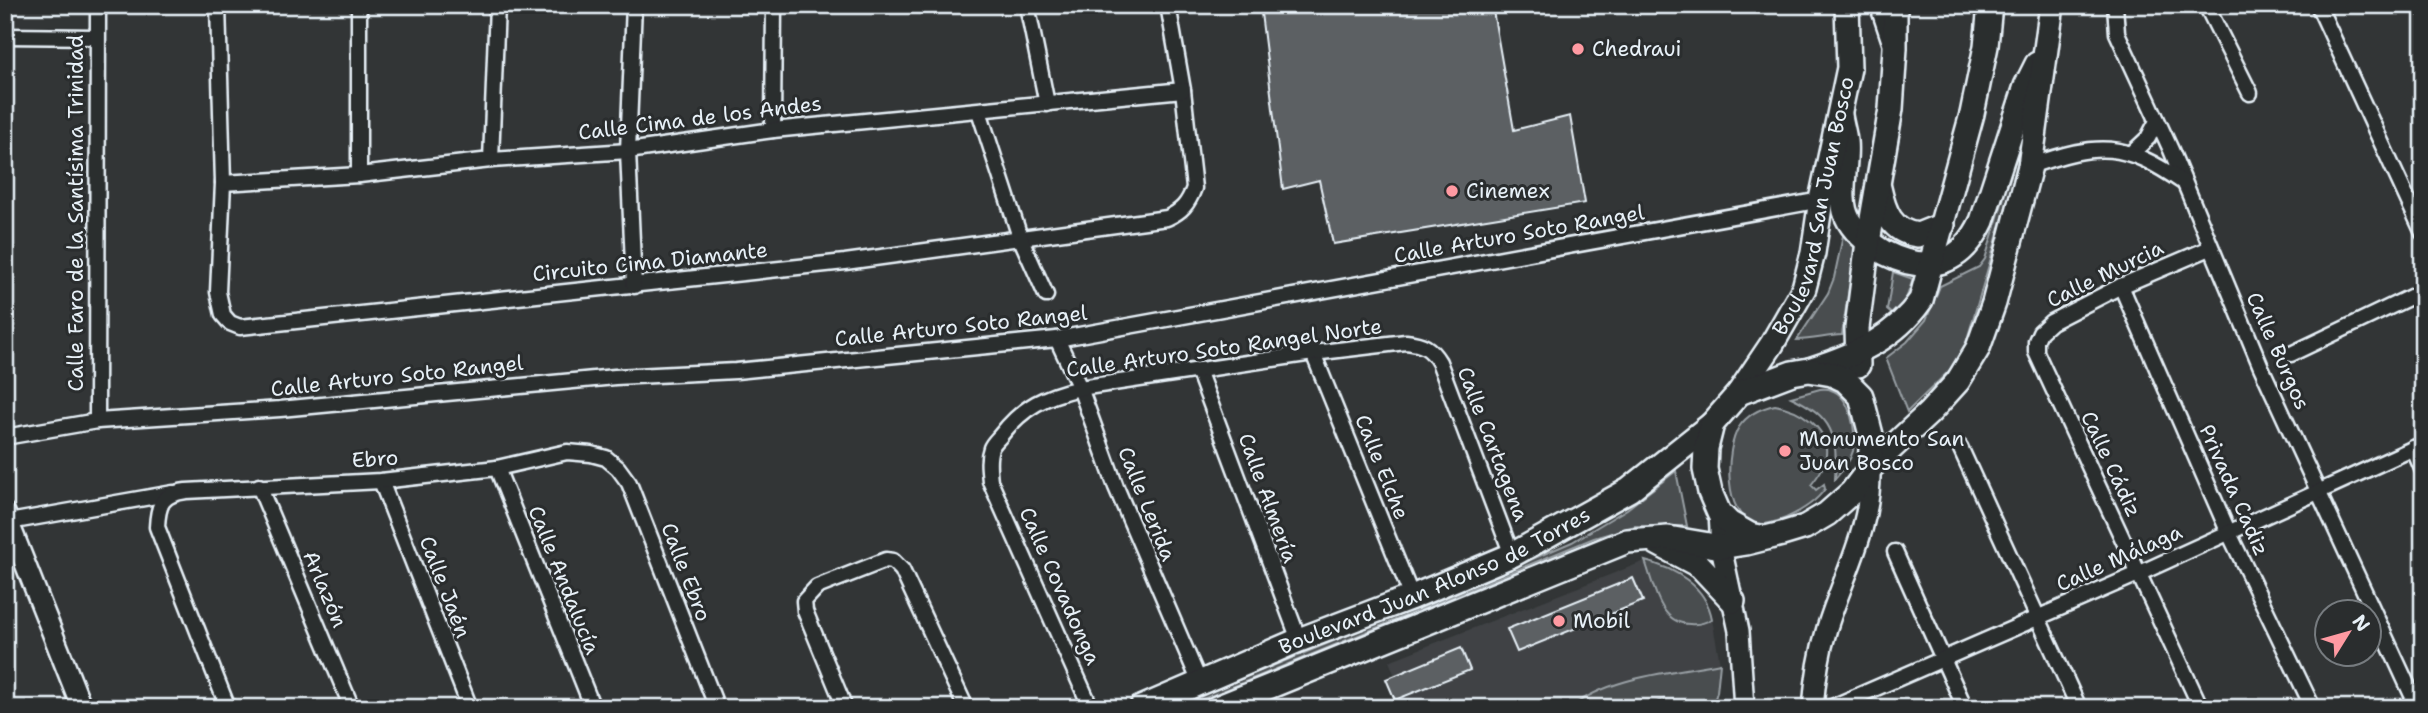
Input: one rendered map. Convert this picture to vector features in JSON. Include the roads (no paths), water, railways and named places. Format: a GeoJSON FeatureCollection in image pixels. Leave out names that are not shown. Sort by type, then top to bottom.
{"type":"FeatureCollection","features":[{"type":"Feature","properties":{"kind":"main road","name":"Boulevard San Juan Bosco"},"geometry":{"type":"LineString","coordinates":[[1739,394],[1804,288],[1849,68],[1847,5]]}},
{"type":"Feature","properties":{"kind":"main road"},"geometry":{"type":"LineString","coordinates":[[1870,468],[1871,435],[1861,396],[1856,353],[1868,242],[1891,108],[1895,5]]}},
{"type":"Feature","properties":{"kind":"main road"},"geometry":{"type":"LineString","coordinates":[[1990,5],[1986,46],[1975,101],[1920,300],[1907,318],[1889,334],[1856,353],[1809,370],[1792,373],[1739,394],[1713,424],[1706,448],[1705,469],[1710,492],[1719,513],[1735,527],[1766,538],[1805,527],[1828,514],[1852,492],[1870,468],[1929,413],[1958,381],[1978,348],[1994,303],[2030,166],[2052,5]]}},
{"type":"Feature","properties":{"kind":"main road"},"geometry":{"type":"LineString","coordinates":[[1840,114],[1845,142],[1844,188],[1848,220],[1868,242],[1903,261],[1932,264],[1959,253],[1974,238],[1982,221],[2025,86],[2046,44]]}},
{"type":"Feature","properties":{"kind":"main road"},"geometry":{"type":"LineString","coordinates":[[1878,182],[1884,211],[1899,228],[1918,235],[1942,225]]}},
{"type":"Feature","properties":{"kind":"main road"},"geometry":{"type":"LineString","coordinates":[[1809,370],[1839,377],[1861,396]]}},
{"type":"Feature","properties":{"kind":"main road","name":"Boulevard Juan Alonso de Torres"},"geometry":{"type":"LineString","coordinates":[[1141,708],[1298,640],[1412,597],[1512,555],[1629,490],[1713,424]]}},
{"type":"Feature","properties":{"kind":"main road"},"geometry":{"type":"LineString","coordinates":[[1647,538],[1700,566],[1733,601]]}},
{"type":"Feature","properties":{"kind":"main road","name":"Boulevard Juan Alonso de Torres"},"geometry":{"type":"LineString","coordinates":[[1217,708],[1627,541],[1647,538],[1694,541],[1721,547],[1766,538]]}},
{"type":"Feature","properties":{"kind":"street","name":"Calle Faro de la Santísima Trinidad"},"geometry":{"type":"LineString","coordinates":[[97,421],[98,5]]}},
{"type":"Feature","properties":{"kind":"street","name":"Circuito Cima Diamante"},"geometry":{"type":"LineString","coordinates":[[218,5],[223,183],[218,292],[223,315],[230,323],[240,327],[845,262],[1167,218],[1181,212],[1194,188],[1183,90],[1168,5]]}},
{"type":"Feature","properties":{"kind":"street"},"geometry":{"type":"LineString","coordinates":[[359,5],[359,175]]}},
{"type":"Feature","properties":{"kind":"street"},"geometry":{"type":"LineString","coordinates":[[491,160],[497,5]]}},
{"type":"Feature","properties":{"kind":"street"},"geometry":{"type":"LineString","coordinates":[[634,5],[628,150],[634,286]]}},
{"type":"Feature","properties":{"kind":"street"},"geometry":{"type":"LineString","coordinates":[[773,130],[774,5]]}},
{"type":"Feature","properties":{"kind":"street"},"geometry":{"type":"LineString","coordinates":[[1027,5],[1048,104]]}},
{"type":"Feature","properties":{"kind":"street"},"geometry":{"type":"LineString","coordinates":[[1880,5],[1895,48]]}},
{"type":"Feature","properties":{"kind":"street","name":"Calle Burgos"},"geometry":{"type":"LineString","coordinates":[[2115,5],[2117,33],[2184,183],[2261,367],[2418,708]]}},
{"type":"Feature","properties":{"kind":"street"},"geometry":{"type":"LineString","coordinates":[[2206,5],[2250,93]]}},
{"type":"Feature","properties":{"kind":"street"},"geometry":{"type":"LineString","coordinates":[[2318,5],[2423,233]]}},
{"type":"Feature","properties":{"kind":"street"},"geometry":{"type":"LineString","coordinates":[[5,36],[97,37]]}},
{"type":"Feature","properties":{"kind":"street","name":"Calle Cima de los Andes"},"geometry":{"type":"LineString","coordinates":[[223,183],[359,175],[491,160],[628,150],[773,130],[1183,90]]}},
{"type":"Feature","properties":{"kind":"street"},"geometry":{"type":"LineString","coordinates":[[979,111],[1020,237],[1046,295]]}},
{"type":"Feature","properties":{"kind":"street"},"geometry":{"type":"LineString","coordinates":[[2132,153],[2148,138],[2157,121]]}},
{"type":"Feature","properties":{"kind":"street"},"geometry":{"type":"LineString","coordinates":[[2030,166],[2067,153],[2092,149],[2132,153],[2184,183]]}},
{"type":"Feature","properties":{"kind":"street","name":"Calle Arturo Soto Rangel"},"geometry":{"type":"LineString","coordinates":[[97,421],[280,409],[615,377],[736,371],[1057,339],[1821,200]]}},
{"type":"Feature","properties":{"kind":"street","name":"Calle Murcia"},"geometry":{"type":"LineString","coordinates":[[2036,352],[2036,341],[2040,332],[2052,323],[2122,286],[2210,248]]}},
{"type":"Feature","properties":{"kind":"street","name":"Privada Cadiz"},"geometry":{"type":"LineString","coordinates":[[2122,286],[2228,531],[2313,708]]}},
{"type":"Feature","properties":{"kind":"street"},"geometry":{"type":"LineString","coordinates":[[2291,354],[2423,291]]}},
{"type":"Feature","properties":{"kind":"street","name":"Calle Lerida"},"geometry":{"type":"LineString","coordinates":[[1057,339],[1080,388],[1116,487],[1200,684]]}},
{"type":"Feature","properties":{"kind":"street","name":"Calle Arturo Soto Rangel Norte"},"geometry":{"type":"LineString","coordinates":[[990,481],[988,465],[992,447],[1010,424],[1035,403],[1050,396],[1080,388],[1198,370],[1406,342],[1432,349]]}},
{"type":"Feature","properties":{"kind":"street","name":"Calle Cartagena"},"geometry":{"type":"LineString","coordinates":[[1432,349],[1512,555]]}},
{"type":"Feature","properties":{"kind":"street","name":"Calle Cádiz"},"geometry":{"type":"LineString","coordinates":[[2036,352],[2201,708]]}},
{"type":"Feature","properties":{"kind":"street","name":"Calle Elche"},"geometry":{"type":"LineString","coordinates":[[1313,354],[1412,597]]}},
{"type":"Feature","properties":{"kind":"street","name":"Calle Almería"},"geometry":{"type":"LineString","coordinates":[[1198,370],[1298,640]]}},
{"type":"Feature","properties":{"kind":"street"},"geometry":{"type":"LineString","coordinates":[[5,437],[97,421]]}},
{"type":"Feature","properties":{"kind":"street"},"geometry":{"type":"LineString","coordinates":[[2418,446],[2423,471]]}},
{"type":"Feature","properties":{"kind":"street","name":"Calle Málaga"},"geometry":{"type":"LineString","coordinates":[[1830,708],[2138,574],[2418,446]]}},
{"type":"Feature","properties":{"kind":"street"},"geometry":{"type":"LineString","coordinates":[[1960,447],[2079,708]]}},
{"type":"Feature","properties":{"kind":"street","name":"Ebro"},"geometry":{"type":"LineString","coordinates":[[7,517],[173,493],[381,481],[497,468],[567,452],[606,458]]}},
{"type":"Feature","properties":{"kind":"street","name":"Calle Ebro"},"geometry":{"type":"LineString","coordinates":[[606,458],[629,483],[717,708]]}},
{"type":"Feature","properties":{"kind":"street","name":"Calle Andalucía"},"geometry":{"type":"LineString","coordinates":[[497,468],[593,708]]}},
{"type":"Feature","properties":{"kind":"street"},"geometry":{"type":"LineString","coordinates":[[1813,708],[1815,682],[1827,629],[1868,511],[1870,468]]}},
{"type":"Feature","properties":{"kind":"street","name":"Calle Jaén"},"geometry":{"type":"LineString","coordinates":[[381,481],[470,708]]}},
{"type":"Feature","properties":{"kind":"street","name":"Calle Covadonga"},"geometry":{"type":"LineString","coordinates":[[990,481],[1091,708]]}},
{"type":"Feature","properties":{"kind":"street","name":"Arlazón"},"geometry":{"type":"LineString","coordinates":[[258,486],[352,708]]}},
{"type":"Feature","properties":{"kind":"street"},"geometry":{"type":"LineString","coordinates":[[173,493],[161,504],[157,527],[228,708]]}},
{"type":"Feature","properties":{"kind":"street"},"geometry":{"type":"LineString","coordinates":[[1719,513],[1721,547],[1739,631],[1744,708]]}},
{"type":"Feature","properties":{"kind":"street"},"geometry":{"type":"LineString","coordinates":[[7,517],[82,708]]}},
{"type":"Feature","properties":{"kind":"street"},"geometry":{"type":"LineString","coordinates":[[1895,552],[1965,708]]}},
{"type":"Feature","properties":{"kind":"street"},"geometry":{"type":"LineString","coordinates":[[845,708],[804,611],[804,601],[817,587],[886,560],[893,561],[902,570],[966,708]]}},
{"type":"Feature","properties":{"kind":"place","name":"Chedraui"},"geometry":{"type":"Point","coordinates":[1578,49]}},
{"type":"Feature","properties":{"kind":"place","name":"Cinemex"},"geometry":{"type":"Point","coordinates":[1452,191]}},
{"type":"Feature","properties":{"kind":"place","name":"Monumento San Juan Bosco"},"geometry":{"type":"Point","coordinates":[1785,451]}},
{"type":"Feature","properties":{"kind":"place","name":"Mobil"},"geometry":{"type":"Point","coordinates":[1559,621]}}]}
